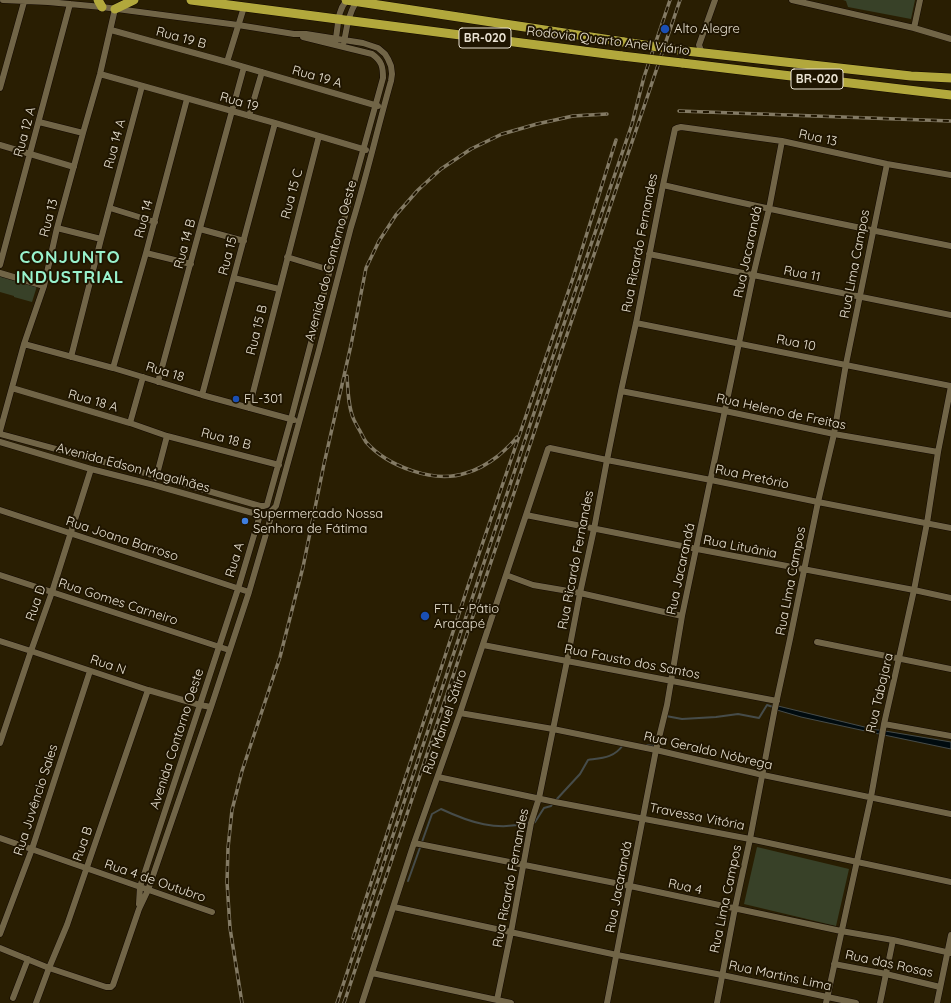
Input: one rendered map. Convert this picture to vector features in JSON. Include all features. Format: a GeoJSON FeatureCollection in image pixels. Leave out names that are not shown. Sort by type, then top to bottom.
{"type":"FeatureCollection","features":[{"type":"Feature","properties":{"kind":"highway"},"geometry":{"type":"LineString","coordinates":[[115,9],[134,0]]}},
{"type":"Feature","properties":{"kind":"highway","name":"Rodovia Quarto Anel Viário"},"geometry":{"type":"LineString","coordinates":[[191,0],[622,56],[951,95]]}},
{"type":"Feature","properties":{"kind":"highway","name":"Rodovia Quarto Anel Viário"},"geometry":{"type":"LineString","coordinates":[[347,0],[686,51],[911,76],[951,78]]}},
{"type":"Feature","properties":{"kind":"street"},"geometry":{"type":"LineString","coordinates":[[3,0],[70,4],[100,4],[115,9],[294,34]]}},
{"type":"Feature","properties":{"kind":"street"},"geometry":{"type":"LineString","coordinates":[[334,45],[338,20],[343,4],[347,0]]}},
{"type":"Feature","properties":{"kind":"street"},"geometry":{"type":"LineString","coordinates":[[702,53],[699,44],[715,0]]}},
{"type":"Feature","properties":{"kind":"street"},"geometry":{"type":"LineString","coordinates":[[792,0],[914,28],[951,39]]}},
{"type":"Feature","properties":{"kind":"street"},"geometry":{"type":"LineString","coordinates":[[914,28],[920,0]]}},
{"type":"Feature","properties":{"kind":"street"},"geometry":{"type":"LineString","coordinates":[[342,47],[348,21],[357,1]]}},
{"type":"Feature","properties":{"kind":"street"},"geometry":{"type":"LineString","coordinates":[[0,88],[24,2]]}},
{"type":"Feature","properties":{"kind":"street","name":"Rua 12 A"},"geometry":{"type":"LineString","coordinates":[[0,265],[70,4]]}},
{"type":"Feature","properties":{"kind":"street"},"geometry":{"type":"LineString","coordinates":[[227,62],[244,7]]}},
{"type":"Feature","properties":{"kind":"street","name":"Rua 13"},"geometry":{"type":"LineString","coordinates":[[0,432],[24,344],[44,286],[57,228],[100,74],[115,9]]}},
{"type":"Feature","properties":{"kind":"street","name":"Rua 19 B"},"geometry":{"type":"LineString","coordinates":[[111,30],[244,67]]}},
{"type":"Feature","properties":{"kind":"street","name":"Avenida do Contorno Oeste"},"geometry":{"type":"LineString","coordinates":[[273,509],[276,506],[391,81],[391,66],[385,54],[378,48],[363,43],[336,38],[294,34]]}},
{"type":"Feature","properties":{"kind":"street","name":"Avenida do Contorno Oeste"},"geometry":{"type":"LineString","coordinates":[[260,506],[267,504],[279,465],[313,333],[383,78],[381,64],[378,58],[372,54],[294,34]]}},
{"type":"Feature","properties":{"kind":"street","name":"Rua 19 A"},"geometry":{"type":"LineString","coordinates":[[244,67],[384,107]]}},
{"type":"Feature","properties":{"kind":"street","name":"Rua 14 B"},"geometry":{"type":"LineString","coordinates":[[158,382],[244,67]]}},
{"type":"Feature","properties":{"kind":"street"},"geometry":{"type":"LineString","coordinates":[[249,116],[262,72]]}},
{"type":"Feature","properties":{"kind":"street","name":"Rua 19"},"geometry":{"type":"LineString","coordinates":[[100,74],[275,123],[371,152]]}},
{"type":"Feature","properties":{"kind":"street","name":"Rua 14 A"},"geometry":{"type":"LineString","coordinates":[[71,357],[142,86]]}},
{"type":"Feature","properties":{"kind":"street","name":"Rua 14"},"geometry":{"type":"LineString","coordinates":[[113,368],[155,222],[187,99]]}},
{"type":"Feature","properties":{"kind":"street"},"geometry":{"type":"LineString","coordinates":[[39,122],[83,133]]}},
{"type":"Feature","properties":{"kind":"street","name":"Rua 15"},"geometry":{"type":"LineString","coordinates":[[202,395],[275,123]]}},
{"type":"Feature","properties":{"kind":"street","name":"Rua 13"},"geometry":{"type":"LineString","coordinates":[[679,127],[782,141],[887,164],[951,176]]}},
{"type":"Feature","properties":{"kind":"street","name":"Rua Ricardo Fernandes"},"geometry":{"type":"LineString","coordinates":[[497,1000],[531,823],[539,798],[663,185],[675,129],[679,127]]}},
{"type":"Feature","properties":{"kind":"street","name":"Rua 15 C"},"geometry":{"type":"LineString","coordinates":[[287,257],[319,136]]}},
{"type":"Feature","properties":{"kind":"street","name":"Rua Jacarandá"},"geometry":{"type":"LineString","coordinates":[[607,1003],[656,750],[667,705],[682,616],[782,141]]}},
{"type":"Feature","properties":{"kind":"street"},"geometry":{"type":"LineString","coordinates":[[0,145],[74,167]]}},
{"type":"Feature","properties":{"kind":"street","name":"Rua Lima Campos"},"geometry":{"type":"LineString","coordinates":[[717,1003],[777,701],[818,502],[834,434],[846,364],[887,164]]}},
{"type":"Feature","properties":{"kind":"street"},"geometry":{"type":"LineString","coordinates":[[663,185],[768,209],[951,246]]}},
{"type":"Feature","properties":{"kind":"street"},"geometry":{"type":"LineString","coordinates":[[110,208],[155,222]]}},
{"type":"Feature","properties":{"kind":"street"},"geometry":{"type":"LineString","coordinates":[[343,224],[351,227]]}},
{"type":"Feature","properties":{"kind":"street"},"geometry":{"type":"LineString","coordinates":[[57,228],[101,239]]}},
{"type":"Feature","properties":{"kind":"street"},"geometry":{"type":"LineString","coordinates":[[200,230],[244,241]]}},
{"type":"Feature","properties":{"kind":"street"},"geometry":{"type":"LineString","coordinates":[[338,240],[347,242]]}},
{"type":"Feature","properties":{"kind":"street"},"geometry":{"type":"LineString","coordinates":[[146,253],[191,264]]}},
{"type":"Feature","properties":{"kind":"street","name":"Rua 11"},"geometry":{"type":"LineString","coordinates":[[649,254],[951,315]]}},
{"type":"Feature","properties":{"kind":"street"},"geometry":{"type":"LineString","coordinates":[[287,257],[330,270]]}},
{"type":"Feature","properties":{"kind":"street","name":"Rua 15 B"},"geometry":{"type":"LineString","coordinates":[[249,408],[287,257]]}},
{"type":"Feature","properties":{"kind":"street"},"geometry":{"type":"LineString","coordinates":[[0,273],[44,286]]}},
{"type":"Feature","properties":{"kind":"street"},"geometry":{"type":"LineString","coordinates":[[234,278],[279,289]]}},
{"type":"Feature","properties":{"kind":"street","name":"Rua 10"},"geometry":{"type":"LineString","coordinates":[[636,323],[951,386]]}},
{"type":"Feature","properties":{"kind":"street"},"geometry":{"type":"LineString","coordinates":[[313,333],[322,335]]}},
{"type":"Feature","properties":{"kind":"street","name":"Rua 18"},"geometry":{"type":"LineString","coordinates":[[24,344],[299,421]]}},
{"type":"Feature","properties":{"kind":"street"},"geometry":{"type":"LineString","coordinates":[[310,347],[319,350]]}},
{"type":"Feature","properties":{"kind":"street"},"geometry":{"type":"LineString","coordinates":[[130,423],[143,377]]}},
{"type":"Feature","properties":{"kind":"street","name":"Rua Tabajara"},"geometry":{"type":"LineString","coordinates":[[826,1000],[871,797],[884,724],[914,590],[951,386]]}},
{"type":"Feature","properties":{"kind":"street","name":"Rua 18 A"},"geometry":{"type":"LineString","coordinates":[[12,388],[130,423],[167,436]]}},
{"type":"Feature","properties":{"kind":"street","name":"Rua Heleno de Freitas"},"geometry":{"type":"LineString","coordinates":[[621,391],[834,434],[938,452]]}},
{"type":"Feature","properties":{"kind":"street","name":"Avenida Edson Magalhães"},"geometry":{"type":"LineString","coordinates":[[0,432],[260,506]]}},
{"type":"Feature","properties":{"kind":"street"},"geometry":{"type":"LineString","coordinates":[[154,485],[167,436]]}},
{"type":"Feature","properties":{"kind":"street","name":"Rua 18 B"},"geometry":{"type":"LineString","coordinates":[[167,436],[279,465]]}},
{"type":"Feature","properties":{"kind":"street","name":"Avenida Edson Magalhães"},"geometry":{"type":"LineString","coordinates":[[0,442],[260,515]]}},
{"type":"Feature","properties":{"kind":"street","name":"Rua Pretório"},"geometry":{"type":"LineString","coordinates":[[549,448],[951,528]]}},
{"type":"Feature","properties":{"kind":"street","name":"Rua Manuel Sátiro"},"geometry":{"type":"LineString","coordinates":[[362,1003],[414,843],[460,713],[547,450],[549,448]]}},
{"type":"Feature","properties":{"kind":"street","name":"Rua D"},"geometry":{"type":"LineString","coordinates":[[0,744],[92,469]]}},
{"type":"Feature","properties":{"kind":"street"},"geometry":{"type":"LineString","coordinates":[[260,515],[267,514],[273,509]]}},
{"type":"Feature","properties":{"kind":"street","name":"Avenida Contorno Oeste"},"geometry":{"type":"LineString","coordinates":[[49,968],[106,987],[111,987],[112,985],[139,909],[148,890],[177,807],[248,592],[273,509]]}},
{"type":"Feature","properties":{"kind":"street","name":"Rua Joana Barroso"},"geometry":{"type":"LineString","coordinates":[[0,510],[238,589]]}},
{"type":"Feature","properties":{"kind":"street","name":"Rua A"},"geometry":{"type":"LineString","coordinates":[[238,589],[260,515]]}},
{"type":"Feature","properties":{"kind":"street","name":"Rua Lituânia"},"geometry":{"type":"LineString","coordinates":[[526,515],[951,598]]}},
{"type":"Feature","properties":{"kind":"street"},"geometry":{"type":"LineString","coordinates":[[249,552],[259,555]]}},
{"type":"Feature","properties":{"kind":"street"},"geometry":{"type":"LineString","coordinates":[[245,566],[255,570]]}},
{"type":"Feature","properties":{"kind":"street","name":"Rua Gomes Carneiro"},"geometry":{"type":"LineString","coordinates":[[0,575],[229,650]]}},
{"type":"Feature","properties":{"kind":"street"},"geometry":{"type":"LineString","coordinates":[[506,575],[533,585],[580,593],[682,616]]}},
{"type":"Feature","properties":{"kind":"street"},"geometry":{"type":"LineString","coordinates":[[238,589],[248,592]]}},
{"type":"Feature","properties":{"kind":"street","name":"Avenida Contorno Oeste"},"geometry":{"type":"LineString","coordinates":[[139,909],[140,888],[238,589]]}},
{"type":"Feature","properties":{"kind":"street","name":"Rua N"},"geometry":{"type":"LineString","coordinates":[[0,641],[148,690],[210,707]]}},
{"type":"Feature","properties":{"kind":"street"},"geometry":{"type":"LineString","coordinates":[[817,642],[951,669]]}},
{"type":"Feature","properties":{"kind":"street","name":"Rua Fausto dos Santos"},"geometry":{"type":"LineString","coordinates":[[482,645],[777,701]]}},
{"type":"Feature","properties":{"kind":"street","name":"Rua Juvêncio Sales"},"geometry":{"type":"LineString","coordinates":[[0,934],[32,849],[90,671]]}},
{"type":"Feature","properties":{"kind":"street","name":"Rua B"},"geometry":{"type":"LineString","coordinates":[[36,1003],[67,925],[148,690]]}},
{"type":"Feature","properties":{"kind":"street","name":"Rua Geraldo Nóbrega"},"geometry":{"type":"LineString","coordinates":[[460,713],[553,729],[656,750],[762,775],[951,814]]}},
{"type":"Feature","properties":{"kind":"street"},"geometry":{"type":"LineString","coordinates":[[884,724],[951,736]]}},
{"type":"Feature","properties":{"kind":"street","name":"Travessa Vitória"},"geometry":{"type":"LineString","coordinates":[[438,776],[539,798],[750,839],[951,882]]}},
{"type":"Feature","properties":{"kind":"street"},"geometry":{"type":"LineString","coordinates":[[168,803],[177,807]]}},
{"type":"Feature","properties":{"kind":"street","name":"Rua 4 de Outubro"},"geometry":{"type":"LineString","coordinates":[[0,838],[212,912]]}},
{"type":"Feature","properties":{"kind":"street","name":"Rua 4"},"geometry":{"type":"LineString","coordinates":[[414,843],[630,886],[841,931],[893,940],[949,953]]}},
{"type":"Feature","properties":{"kind":"street","name":"Rua Martins Lima"},"geometry":{"type":"LineString","coordinates":[[394,907],[617,955],[722,975],[826,1000],[856,1003]]}},
{"type":"Feature","properties":{"kind":"street"},"geometry":{"type":"LineString","coordinates":[[937,1003],[949,953],[951,935]]}},
{"type":"Feature","properties":{"kind":"street"},"geometry":{"type":"LineString","coordinates":[[880,1003],[893,940]]}},
{"type":"Feature","properties":{"kind":"street"},"geometry":{"type":"LineString","coordinates":[[0,948],[49,968]]}},
{"type":"Feature","properties":{"kind":"street"},"geometry":{"type":"LineString","coordinates":[[13,998],[28,959]]}},
{"type":"Feature","properties":{"kind":"street","name":"Rua das Rosas"},"geometry":{"type":"LineString","coordinates":[[834,964],[886,974],[940,987]]}},
{"type":"Feature","properties":{"kind":"street"},"geometry":{"type":"LineString","coordinates":[[372,973],[511,1003]]}},
{"type":"Feature","properties":{"kind":"green space"},"geometry":{"type":"Polygon","coordinates":[[[843,0],[915,0],[911,19],[848,7],[846,1],[843,0]]]}},
{"type":"Feature","properties":{"kind":"green space"},"geometry":{"type":"Polygon","coordinates":[[[0,276],[37,286],[32,302],[0,292],[0,276]]]}},
{"type":"Feature","properties":{"kind":"green space"},"geometry":{"type":"Polygon","coordinates":[[[757,847],[849,869],[836,926],[744,904],[757,847]]]}},
{"type":"Feature","properties":{"kind":"shaded area"},"geometry":{"type":"Polygon","coordinates":[[[778,706],[880,730],[879,734],[801,717],[777,710],[778,706]]]}},
{"type":"Feature","properties":{"kind":"shaded area"},"geometry":{"type":"Polygon","coordinates":[[[885,731],[951,742],[951,749],[884,735],[885,731]]]}},
{"type":"Feature","properties":{"kind":"waterway"},"geometry":{"type":"LineString","coordinates":[[666,716],[682,719],[738,714],[759,718],[767,705],[773,707]]}},
{"type":"Feature","properties":{"kind":"waterway"},"geometry":{"type":"LineString","coordinates":[[647,745],[653,746],[656,742]]}},
{"type":"Feature","properties":{"kind":"waterway"},"geometry":{"type":"LineString","coordinates":[[556,800],[580,774],[588,760],[612,755],[616,753],[623,745]]}},
{"type":"Feature","properties":{"kind":"waterway"},"geometry":{"type":"LineString","coordinates":[[533,823],[544,808],[551,806],[553,803]]}},
{"type":"Feature","properties":{"kind":"waterway"},"geometry":{"type":"LineString","coordinates":[[408,881],[432,814],[441,809],[473,822],[495,826],[529,823]]}},
{"type":"Feature","properties":{"kind":"railway"},"geometry":{"type":"LineString","coordinates":[[337,1003],[632,124],[644,77],[670,0]]}},
{"type":"Feature","properties":{"kind":"railway"},"geometry":{"type":"LineString","coordinates":[[344,1003],[680,0]]}},
{"type":"Feature","properties":{"kind":"railway"},"geometry":{"type":"LineString","coordinates":[[679,111],[951,121]]}},
{"type":"Feature","properties":{"kind":"railway"},"geometry":{"type":"LineString","coordinates":[[242,1003],[230,928],[227,882],[228,848],[232,810],[242,771],[280,657],[303,567],[366,268],[379,241],[396,215],[418,190],[441,169],[471,149],[502,134],[537,124],[573,116],[607,114]]}},
{"type":"Feature","properties":{"kind":"railway"},"geometry":{"type":"LineString","coordinates":[[353,938],[467,589],[574,275],[616,140]]}},
{"type":"Feature","properties":{"kind":"railway"},"geometry":{"type":"LineString","coordinates":[[347,376],[352,415],[366,442],[386,459],[412,471],[440,476],[453,476],[470,472],[494,459],[517,437]]}},
{"type":"Feature","properties":{"kind":"place","name":"Alto Alegre"},"geometry":{"type":"Point","coordinates":[665,29]}},
{"type":"Feature","properties":{"kind":"place","name":"FL-301"},"geometry":{"type":"Point","coordinates":[236,399]}},
{"type":"Feature","properties":{"kind":"place","name":"Supermercado Nossa Senhora de Fátima"},"geometry":{"type":"Point","coordinates":[245,521]}},
{"type":"Feature","properties":{"kind":"place","name":"FTL - Pátio Aracapé"},"geometry":{"type":"Point","coordinates":[425,616]}},
{"type":"Feature","properties":{"kind":"district","name":"CONJUNTO INDUSTRIAL"},"geometry":{"type":"Point","coordinates":[70,268]}}]}
